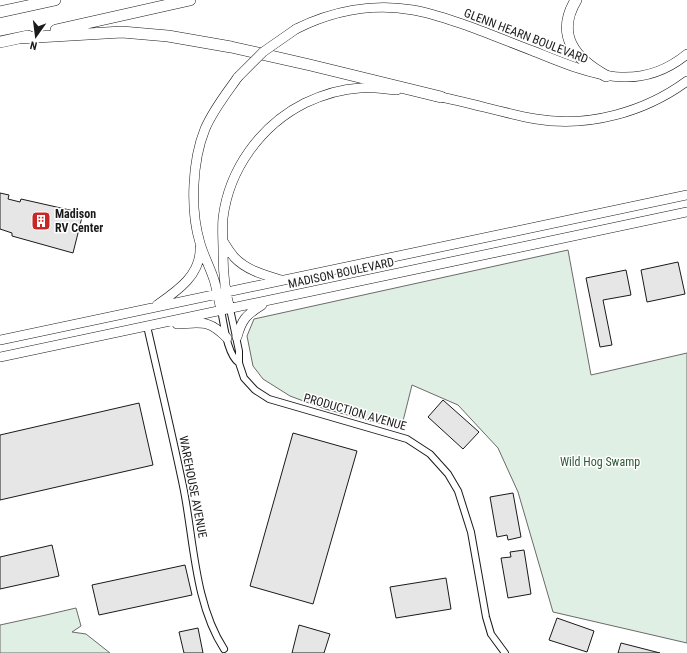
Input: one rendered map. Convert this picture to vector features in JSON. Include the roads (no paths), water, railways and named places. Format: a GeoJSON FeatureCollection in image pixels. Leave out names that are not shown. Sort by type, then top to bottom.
{"type":"FeatureCollection","features":[{"type":"Feature","properties":{"kind":"highway"},"geometry":{"type":"LineString","coordinates":[[0,12],[55,0]]}},
{"type":"Feature","properties":{"kind":"highway"},"geometry":{"type":"LineString","coordinates":[[0,42],[190,0]]}},
{"type":"Feature","properties":{"kind":"highway"},"geometry":{"type":"LineString","coordinates":[[576,0],[569,13],[568,33],[570,43],[579,57],[591,68],[606,76]]}},
{"type":"Feature","properties":{"kind":"highway"},"geometry":{"type":"LineString","coordinates":[[20,38],[122,32],[168,36],[231,47],[441,97]]}},
{"type":"Feature","properties":{"kind":"main road","name":"GLENN HEARN BOULEVARD"},"geometry":{"type":"LineString","coordinates":[[225,309],[221,293],[214,282],[200,243],[194,205],[198,155],[205,130],[211,118],[220,102],[238,78],[263,52],[296,29],[317,19],[333,14],[353,10],[388,7],[414,10],[447,19],[592,74],[627,78],[650,74],[668,67],[687,54]]}},
{"type":"Feature","properties":{"kind":"main road","name":"GLENN HEARN BOULEVARD"},"geometry":{"type":"LineString","coordinates":[[221,293],[223,279],[223,218],[227,200],[239,167],[270,126],[283,115],[308,102],[328,94],[360,88],[396,90],[441,97],[537,119],[577,121],[630,110],[663,96],[687,81]]}},
{"type":"Feature","properties":{"kind":"main road","name":"MADISON BOULEVARD"},"geometry":{"type":"LineString","coordinates":[[0,340],[687,195]]}},
{"type":"Feature","properties":{"kind":"main road","name":"MADISON BOULEVARD"},"geometry":{"type":"LineString","coordinates":[[0,357],[687,212]]}},
{"type":"Feature","properties":{"kind":"main road"},"geometry":{"type":"LineString","coordinates":[[223,241],[234,257],[245,266],[259,273],[282,280]]}},
{"type":"Feature","properties":{"kind":"main road"},"geometry":{"type":"LineString","coordinates":[[153,307],[184,286],[200,257],[200,243]]}},
{"type":"Feature","properties":{"kind":"main road"},"geometry":{"type":"LineString","coordinates":[[147,326],[203,323],[211,324],[232,338],[241,323],[250,313],[269,301]]}},
{"type":"Feature","properties":{"kind":"street","name":"PRODUCTION AVENUE"},"geometry":{"type":"LineString","coordinates":[[225,309],[232,338],[234,360],[239,363]]}},
{"type":"Feature","properties":{"kind":"street","name":"PRODUCTION AVENUE"},"geometry":{"type":"LineString","coordinates":[[225,309],[232,338],[239,351],[239,363],[244,378],[255,390],[269,399],[407,438],[430,454],[448,474],[458,491],[471,532],[486,618],[492,634],[505,653]]}},
{"type":"Feature","properties":{"kind":"street","name":"WAREHOUSE AVENUE"},"geometry":{"type":"LineString","coordinates":[[147,326],[183,487],[205,609],[215,635],[224,650]]}},
{"type":"Feature","properties":{"kind":"place","name":"Madison RV Center"},"geometry":{"type":"Point","coordinates":[41,221]}},
{"type":"Feature","properties":{"kind":"park label","name":"Wild Hog Swamp"},"geometry":{"type":"Point","coordinates":[600,462]}}]}
